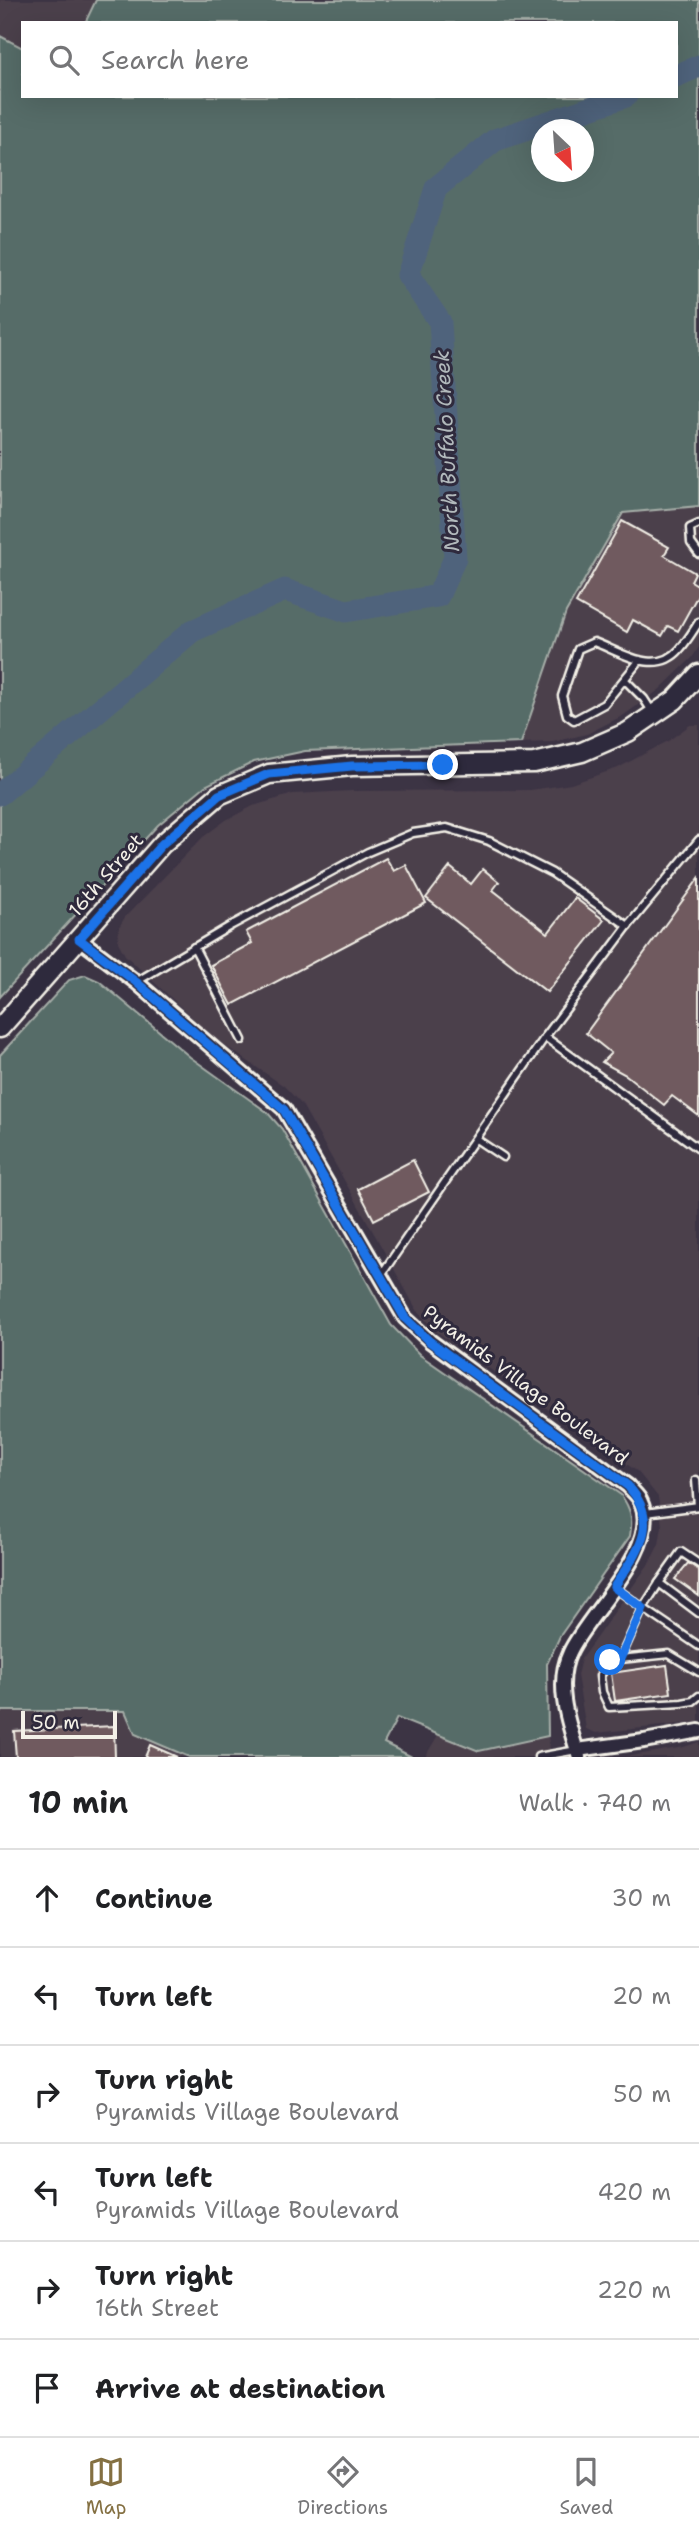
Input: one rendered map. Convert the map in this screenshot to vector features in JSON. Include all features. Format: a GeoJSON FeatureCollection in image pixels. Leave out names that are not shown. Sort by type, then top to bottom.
{"type":"FeatureCollection","features":[{"type":"Feature","properties":{"kind":"street","name":"16th Street"},"geometry":{"type":"LineString","coordinates":[[0,1028],[172,835],[219,795],[269,774],[352,766],[534,764],[582,752],[628,732],[675,700],[699,674]]}},
{"type":"Feature","properties":{"kind":"street","name":"Pyramids Village Boulevard"},"geometry":{"type":"LineString","coordinates":[[79,939],[136,982],[284,1110],[405,1318],[429,1341],[628,1486],[641,1500],[645,1513]]}},
{"type":"Feature","properties":{"kind":"street"},"geometry":{"type":"LineString","coordinates":[[645,1513],[641,1546],[569,1653],[564,1678],[566,1712],[578,1753],[699,1731]]}},
{"type":"Feature","properties":{"kind":"lane"},"geometry":{"type":"LineString","coordinates":[[699,524],[690,528],[689,536],[699,554]]}},
{"type":"Feature","properties":{"kind":"lane"},"geometry":{"type":"LineString","coordinates":[[640,660],[604,704],[574,720],[567,715],[562,696],[578,649],[594,642],[640,660],[648,664],[667,660],[680,650],[699,622]]}},
{"type":"Feature","properties":{"kind":"lane"},"geometry":{"type":"LineString","coordinates":[[625,680],[644,699],[654,714]]}},
{"type":"Feature","properties":{"kind":"lane"},"geometry":{"type":"LineString","coordinates":[[136,982],[194,947],[368,852],[413,833],[447,828],[489,841],[552,873],[628,926]]}},
{"type":"Feature","properties":{"kind":"lane"},"geometry":{"type":"LineString","coordinates":[[382,1275],[545,1037],[628,926],[699,840]]}},
{"type":"Feature","properties":{"kind":"lane"},"geometry":{"type":"LineString","coordinates":[[194,947],[242,1040]]}},
{"type":"Feature","properties":{"kind":"lane"},"geometry":{"type":"LineString","coordinates":[[545,1037],[699,1149]]}},
{"type":"Feature","properties":{"kind":"lane"},"geometry":{"type":"LineString","coordinates":[[476,1139],[503,1157]]}},
{"type":"Feature","properties":{"kind":"lane"},"geometry":{"type":"LineString","coordinates":[[645,1513],[699,1506],[696,1480]]}},
{"type":"Feature","properties":{"kind":"lane"},"geometry":{"type":"LineString","coordinates":[[620,1659],[643,1608],[681,1552],[699,1564]]}},
{"type":"Feature","properties":{"kind":"lane"},"geometry":{"type":"LineString","coordinates":[[659,1583],[699,1613]]}},
{"type":"Feature","properties":{"kind":"lane"},"geometry":{"type":"LineString","coordinates":[[614,1587],[699,1646]]}},
{"type":"Feature","properties":{"kind":"lane"},"geometry":{"type":"LineString","coordinates":[[699,1672],[669,1654],[610,1660],[600,1676],[602,1692],[609,1707],[682,1703],[693,1701],[699,1696]]}},
{"type":"Feature","properties":{"kind":"lane"},"geometry":{"type":"LineString","coordinates":[[538,1757],[578,1753]]}},
{"type":"Feature","properties":{"kind":"shaded area"},"geometry":{"type":"Polygon","coordinates":[[[0,0],[96,0],[86,21],[21,21],[21,47],[0,36],[0,0]]]}},
{"type":"Feature","properties":{"kind":"shaded area"},"geometry":{"type":"Polygon","coordinates":[[[699,506],[699,647],[692,658],[659,690],[624,715],[587,734],[553,742],[521,743],[566,612],[623,513],[699,506]]]}},
{"type":"Feature","properties":{"kind":"shaded area"},"geometry":{"type":"Polygon","coordinates":[[[690,725],[699,725],[699,1722],[596,1733],[586,1729],[577,1675],[581,1659],[650,1562],[659,1544],[662,1526],[658,1497],[638,1472],[438,1333],[418,1312],[302,1105],[284,1086],[214,1038],[125,955],[118,942],[119,927],[125,917],[203,837],[226,820],[253,806],[293,794],[530,790],[571,784],[618,768],[668,741],[690,725]]]}},
{"type":"Feature","properties":{"kind":"shaded area"},"geometry":{"type":"Polygon","coordinates":[[[0,1711],[125,1711],[135,1734],[189,1757],[0,1757],[0,1711]]]}},
{"type":"Feature","properties":{"kind":"shaded area"},"geometry":{"type":"Polygon","coordinates":[[[438,1735],[479,1751],[548,1736],[551,1757],[425,1757],[438,1735]]]}},
{"type":"Feature","properties":{"kind":"shaded area"},"geometry":{"type":"Polygon","coordinates":[[[699,1742],[699,1757],[625,1757],[684,1747],[699,1742]]]}},
{"type":"Feature","properties":{"kind":"green space"},"geometry":{"type":"Polygon","coordinates":[[[96,0],[699,0],[699,506],[623,513],[566,612],[521,743],[305,751],[254,762],[205,786],[158,825],[0,997],[0,36],[21,47],[21,98],[678,98],[678,21],[86,21],[96,0]]]}},
{"type":"Feature","properties":{"kind":"green space"},"geometry":{"type":"Polygon","coordinates":[[[85,975],[99,981],[190,1057],[267,1112],[282,1129],[391,1325],[420,1355],[621,1495],[630,1514],[630,1536],[560,1636],[547,1664],[548,1736],[479,1751],[397,1718],[384,1743],[412,1757],[189,1757],[135,1734],[125,1711],[0,1711],[0,1055],[69,980],[85,975]]]}},
{"type":"Feature","properties":{"kind":"building"},"geometry":{"type":"Polygon","coordinates":[[[622,521],[669,547],[664,555],[695,573],[691,581],[699,586],[699,593],[678,631],[668,626],[662,636],[633,620],[627,632],[576,603],[622,521]]]}},
{"type":"Feature","properties":{"kind":"building"},"geometry":{"type":"Polygon","coordinates":[[[386,858],[394,871],[406,865],[426,903],[232,1005],[211,965],[252,943],[246,932],[386,858]]]}},
{"type":"Feature","properties":{"kind":"building"},"geometry":{"type":"Polygon","coordinates":[[[450,867],[471,884],[483,869],[499,882],[493,890],[548,933],[575,898],[604,920],[547,992],[426,898],[450,867]]]}},
{"type":"Feature","properties":{"kind":"building"},"geometry":{"type":"Polygon","coordinates":[[[699,878],[699,1116],[672,1096],[664,1105],[626,1075],[602,1062],[611,1053],[586,1033],[699,878]]]}},
{"type":"Feature","properties":{"kind":"building"},"geometry":{"type":"Polygon","coordinates":[[[413,1160],[429,1192],[374,1220],[358,1189],[413,1160]]]}},
{"type":"Feature","properties":{"kind":"building"},"geometry":{"type":"Polygon","coordinates":[[[688,1563],[699,1570],[699,1596],[675,1579],[688,1563]]]}},
{"type":"Feature","properties":{"kind":"building"},"geometry":{"type":"Polygon","coordinates":[[[667,1665],[671,1693],[615,1701],[611,1673],[667,1665]]]}},
{"type":"Feature","properties":{"kind":"building"},"geometry":{"type":"Polygon","coordinates":[[[114,1726],[115,1757],[16,1757],[14,1731],[114,1726]]]}},
{"type":"Feature","properties":{"kind":"building"},"geometry":{"type":"Polygon","coordinates":[[[150,1745],[177,1757],[145,1757],[150,1745]]]}},
{"type":"Feature","properties":{"kind":"waterway","name":"North Buffalo Creek"},"geometry":{"type":"LineString","coordinates":[[678,75],[699,66]]}},
{"type":"Feature","properties":{"kind":"waterway","name":"North Buffalo Creek"},"geometry":{"type":"LineString","coordinates":[[0,794],[192,631],[285,590],[346,611],[438,596],[455,558],[440,322],[408,275],[436,188],[495,140],[620,98]]}},
{"type":"Feature","properties":{"kind":"route"},"geometry":{"type":"LineString","coordinates":[[443,765],[352,766],[269,774],[219,795],[162,844],[79,939],[136,982],[284,1110],[405,1318],[429,1341],[628,1486],[641,1500],[645,1513],[641,1546],[614,1587],[643,1608],[620,1659],[610,1660]]}}]}
